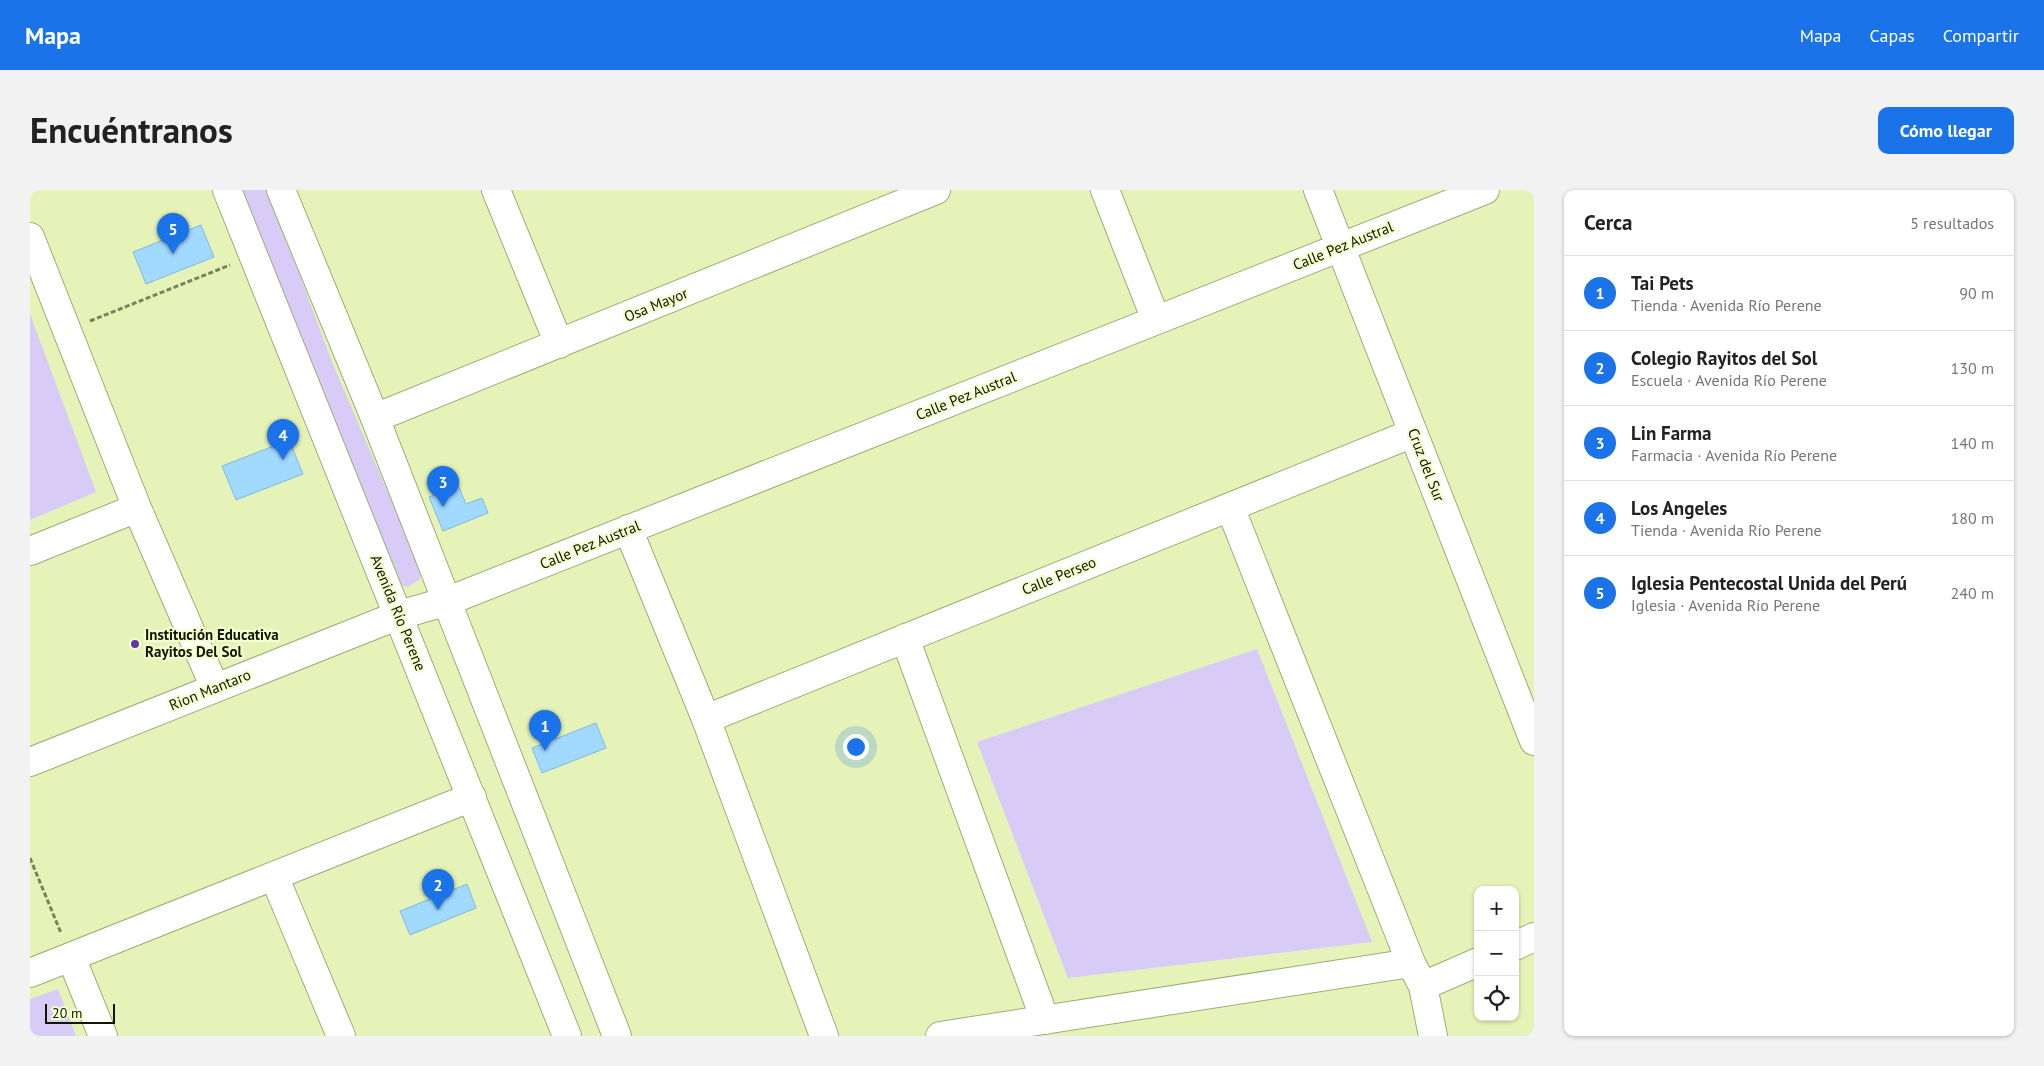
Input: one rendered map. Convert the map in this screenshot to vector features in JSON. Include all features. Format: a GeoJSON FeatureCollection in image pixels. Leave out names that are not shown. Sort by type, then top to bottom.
{"type":"FeatureCollection","features":[{"type":"Feature","properties":{"kind":"street","name":"Avenida Río Perene"},"geometry":{"type":"LineString","coordinates":[[227,190],[472,796],[566,1036]]}},
{"type":"Feature","properties":{"kind":"street"},"geometry":{"type":"LineString","coordinates":[[281,190],[448,601],[616,1036]]}},
{"type":"Feature","properties":{"kind":"street"},"geometry":{"type":"LineString","coordinates":[[496,190],[559,344]]}},
{"type":"Feature","properties":{"kind":"street","name":"Osa Mayor"},"geometry":{"type":"LineString","coordinates":[[375,418],[936,190]]}},
{"type":"Feature","properties":{"kind":"street"},"geometry":{"type":"LineString","coordinates":[[1105,190],[1156,320]]}},
{"type":"Feature","properties":{"kind":"street","name":"Cruz del Sur"},"geometry":{"type":"LineString","coordinates":[[1318,190],[1534,741]]}},
{"type":"Feature","properties":{"kind":"street","name":"Calle Pez Austral"},"geometry":{"type":"LineString","coordinates":[[448,601],[1485,190]]}},
{"type":"Feature","properties":{"kind":"street"},"geometry":{"type":"LineString","coordinates":[[30,237],[137,508],[215,688]]}},
{"type":"Feature","properties":{"kind":"street","name":"Calle Perseo"},"geometry":{"type":"LineString","coordinates":[[706,719],[1413,433]]}},
{"type":"Feature","properties":{"kind":"street"},"geometry":{"type":"LineString","coordinates":[[1230,507],[1417,975],[1433,1036]]}},
{"type":"Feature","properties":{"kind":"street"},"geometry":{"type":"LineString","coordinates":[[30,551],[137,508]]}},
{"type":"Feature","properties":{"kind":"street"},"geometry":{"type":"LineString","coordinates":[[628,529],[706,719],[824,1036]]}},
{"type":"Feature","properties":{"kind":"street","name":"Rion Mantaro"},"geometry":{"type":"LineString","coordinates":[[30,762],[399,615],[448,601]]}},
{"type":"Feature","properties":{"kind":"street"},"geometry":{"type":"LineString","coordinates":[[905,638],[1045,1020]]}},
{"type":"Feature","properties":{"kind":"street"},"geometry":{"type":"LineString","coordinates":[[30,973],[472,796]]}},
{"type":"Feature","properties":{"kind":"street"},"geometry":{"type":"LineString","coordinates":[[274,876],[341,1036]]}},
{"type":"Feature","properties":{"kind":"street"},"geometry":{"type":"LineString","coordinates":[[1519,944],[1534,937]]}},
{"type":"Feature","properties":{"kind":"street"},"geometry":{"type":"LineString","coordinates":[[71,957],[104,1036]]}},
{"type":"Feature","properties":{"kind":"street"},"geometry":{"type":"LineString","coordinates":[[940,1036],[1045,1020],[1417,975],[1474,963]]}},
{"type":"Feature","properties":{"kind":"path"},"geometry":{"type":"LineString","coordinates":[[68,330],[254,255]]}},
{"type":"Feature","properties":{"kind":"path"},"geometry":{"type":"LineString","coordinates":[[30,858],[71,957]]}},
{"type":"Feature","properties":{"kind":"shaded area"},"geometry":{"type":"Polygon","coordinates":[[[241,190],[268,190],[332,362],[420,568],[420,579],[408,587],[398,584],[241,190]]]}},
{"type":"Feature","properties":{"kind":"shaded area"},"geometry":{"type":"Polygon","coordinates":[[[30,314],[96,492],[30,520],[30,314]]]}},
{"type":"Feature","properties":{"kind":"shaded area"},"geometry":{"type":"Polygon","coordinates":[[[1257,649],[1372,942],[1068,978],[977,742],[1257,649]]]}},
{"type":"Feature","properties":{"kind":"shaded area"},"geometry":{"type":"Polygon","coordinates":[[[58,989],[76,1036],[30,1036],[30,999],[58,989]]]}},
{"type":"Feature","properties":{"kind":"building"},"geometry":{"type":"Polygon","coordinates":[[[201,225],[214,257],[146,284],[133,252],[201,225]]]}},
{"type":"Feature","properties":{"kind":"building"},"geometry":{"type":"Polygon","coordinates":[[[289,440],[303,474],[236,500],[222,466],[289,440]]]}},
{"type":"Feature","properties":{"kind":"building"},"geometry":{"type":"Polygon","coordinates":[[[458,485],[466,504],[482,498],[488,513],[443,531],[429,497],[458,485]]]}},
{"type":"Feature","properties":{"kind":"building"},"geometry":{"type":"Polygon","coordinates":[[[596,723],[606,748],[542,773],[532,748],[596,723]]]}},
{"type":"Feature","properties":{"kind":"building"},"geometry":{"type":"Polygon","coordinates":[[[467,884],[476,908],[410,935],[400,911],[467,884]]]}},
{"type":"Feature","properties":{"kind":"place","name":"Iglesia Pentecostal Unida del Perú"},"geometry":{"type":"Point","coordinates":[173,254]}},
{"type":"Feature","properties":{"kind":"place","name":"Los Angeles"},"geometry":{"type":"Point","coordinates":[283,460]}},
{"type":"Feature","properties":{"kind":"place","name":"Lin Farma"},"geometry":{"type":"Point","coordinates":[443,507]}},
{"type":"Feature","properties":{"kind":"place","name":"Institución Educativa Rayitos Del Sol"},"geometry":{"type":"Point","coordinates":[135,644]}},
{"type":"Feature","properties":{"kind":"place","name":"Tai Pets"},"geometry":{"type":"Point","coordinates":[545,751]}},
{"type":"Feature","properties":{"kind":"place","name":"Colegio Rayitos del Sol"},"geometry":{"type":"Point","coordinates":[438,910]}}]}
